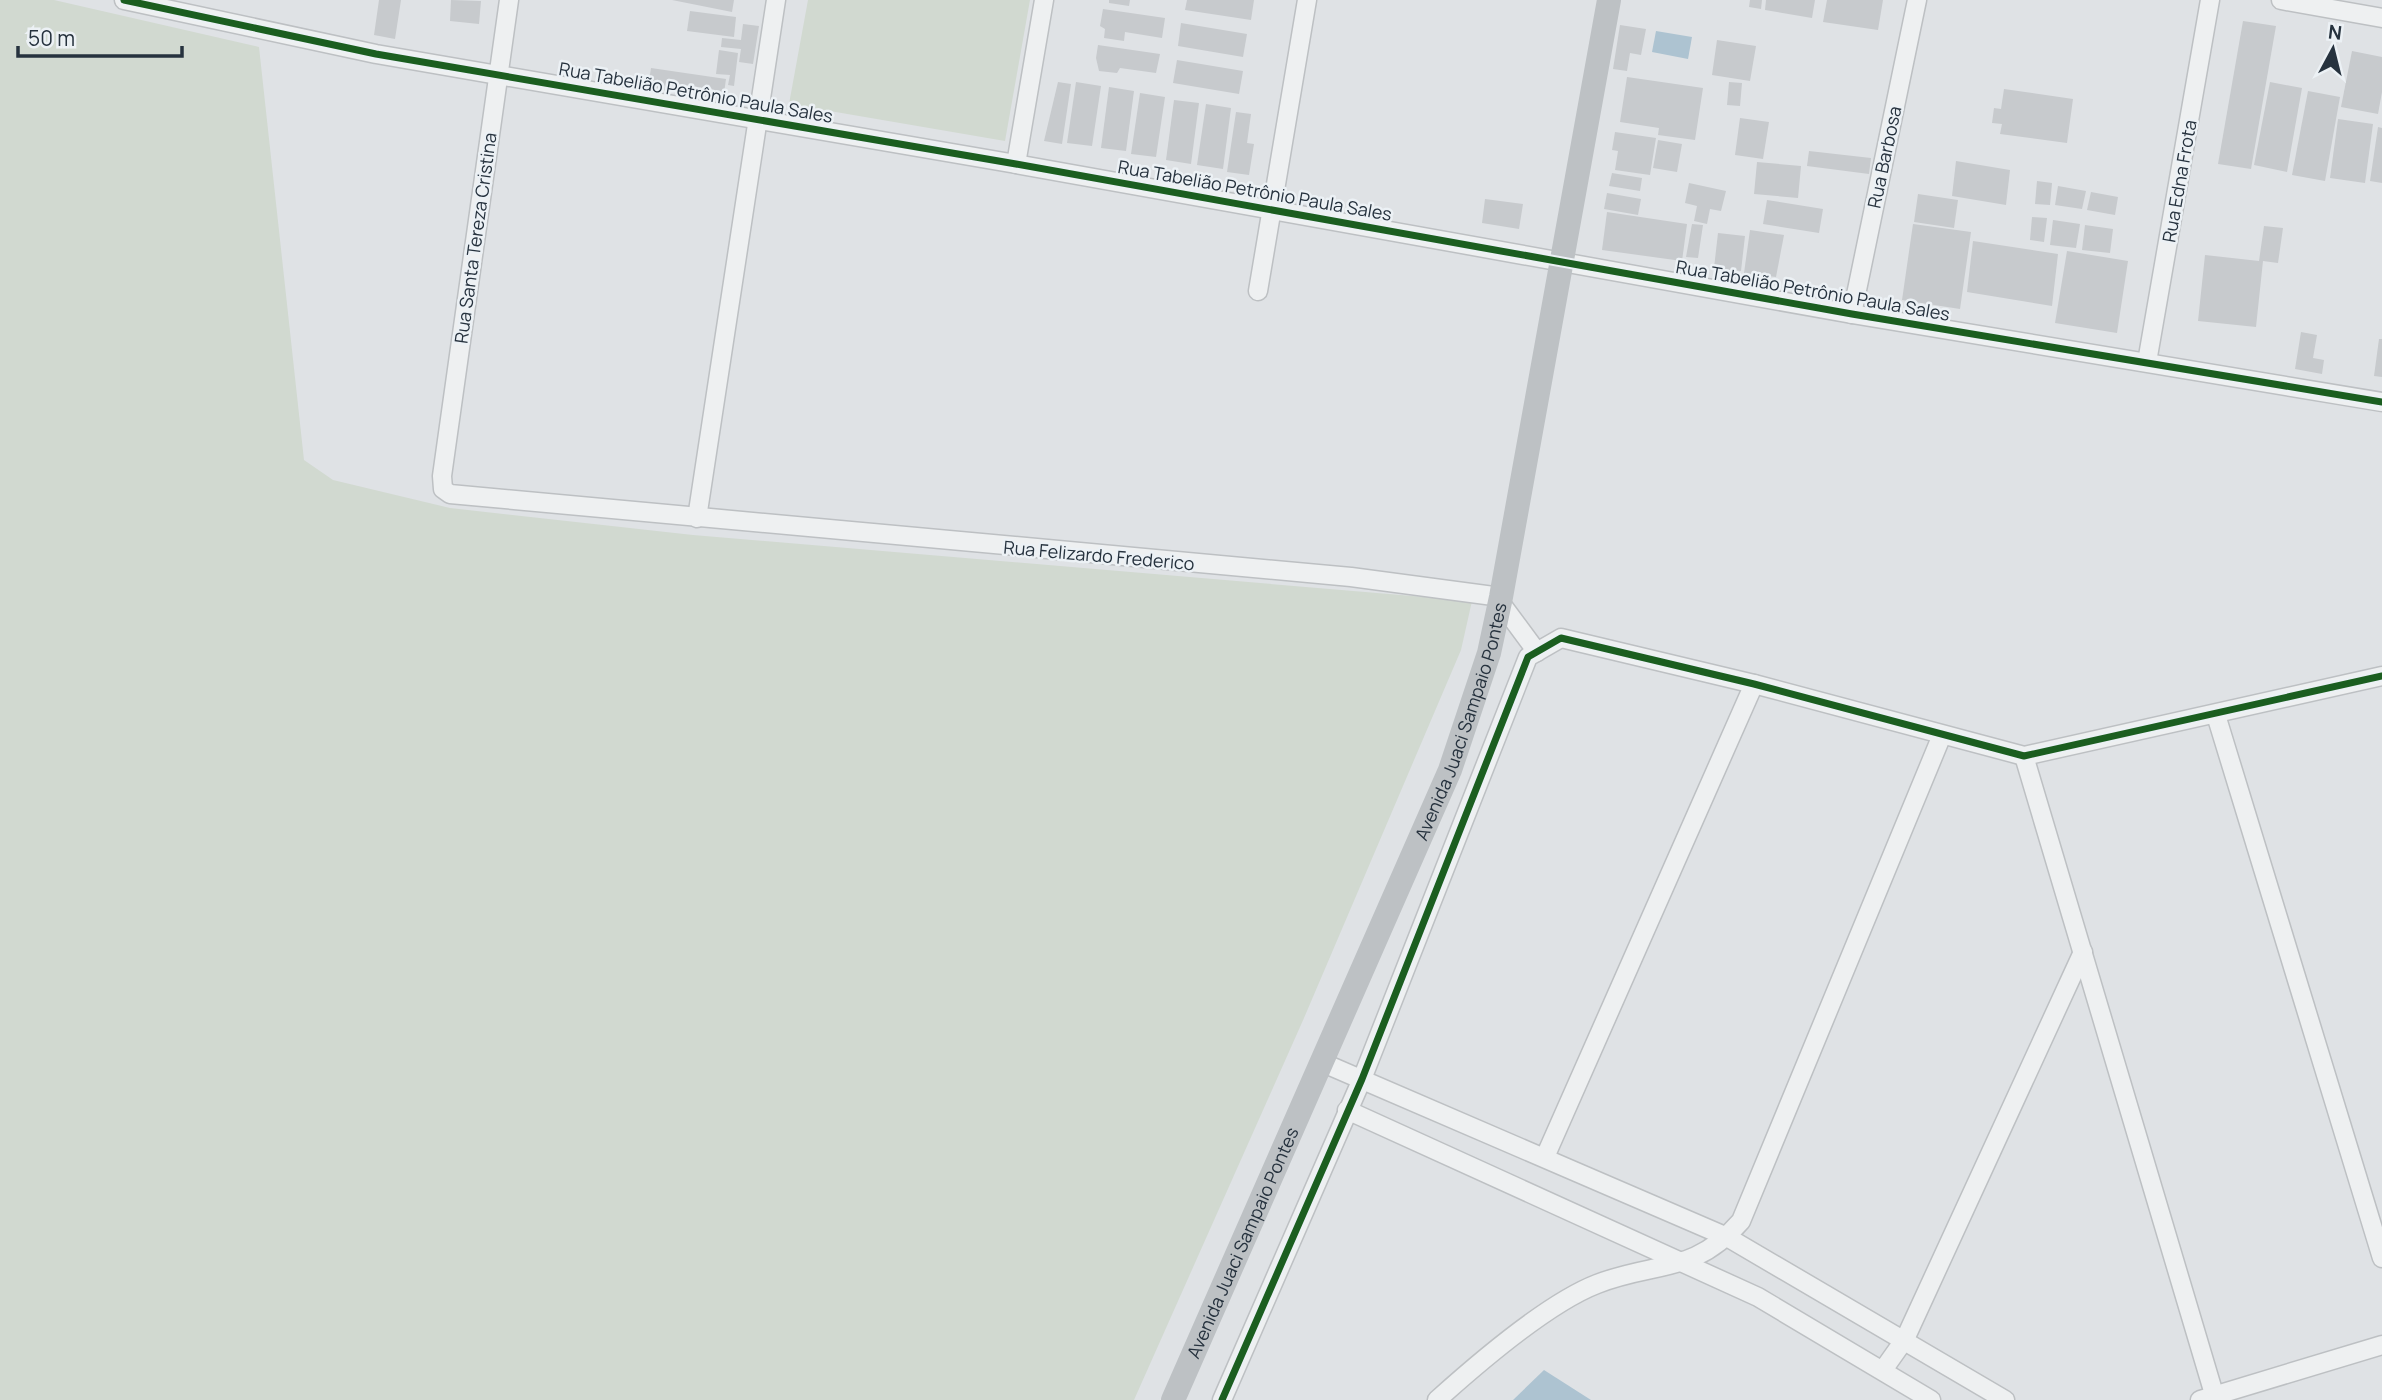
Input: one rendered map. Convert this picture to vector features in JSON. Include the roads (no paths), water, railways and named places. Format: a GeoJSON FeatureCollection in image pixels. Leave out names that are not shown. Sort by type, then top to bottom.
{"type":"FeatureCollection","features":[{"type":"Feature","properties":{"kind":"main road","name":"Avenida Juaci Sampaio Pontes"},"geometry":{"type":"LineString","coordinates":[[1173,1400],[1450,770],[1489,653],[1563,262],[1609,0]]}},
{"type":"Feature","properties":{"kind":"street","name":"Rua Tabelião Petrônio Paula Sales"},"geometry":{"type":"LineString","coordinates":[[124,0],[376,54],[1272,209],[1852,314],[2382,402]]}},
{"type":"Feature","properties":{"kind":"street","name":"Rua Santa Tereza Cristina"},"geometry":{"type":"LineString","coordinates":[[442,476],[509,0]]}},
{"type":"Feature","properties":{"kind":"street"},"geometry":{"type":"LineString","coordinates":[[697,518],[776,0]]}},
{"type":"Feature","properties":{"kind":"street"},"geometry":{"type":"LineString","coordinates":[[1016,164],[1044,0]]}},
{"type":"Feature","properties":{"kind":"street"},"geometry":{"type":"LineString","coordinates":[[1258,292],[1307,0]]}},
{"type":"Feature","properties":{"kind":"street","name":"Rua Barbosa"},"geometry":{"type":"LineString","coordinates":[[1852,314],[1917,0]]}},
{"type":"Feature","properties":{"kind":"street","name":"Rua Edna Frota"},"geometry":{"type":"LineString","coordinates":[[2147,362],[2210,0]]}},
{"type":"Feature","properties":{"kind":"street"},"geometry":{"type":"LineString","coordinates":[[2281,0],[2382,18]]}},
{"type":"Feature","properties":{"kind":"street","name":"Rua Felizardo Frederico"},"geometry":{"type":"LineString","coordinates":[[442,476],[443,489],[460,496],[1351,577],[1500,600]]}},
{"type":"Feature","properties":{"kind":"street"},"geometry":{"type":"LineString","coordinates":[[1500,600],[1537,652]]}},
{"type":"Feature","properties":{"kind":"street"},"geometry":{"type":"LineString","coordinates":[[1222,1400],[1362,1079],[1528,657],[1561,638],[1754,684],[2024,756],[2382,676]]}},
{"type":"Feature","properties":{"kind":"street"},"geometry":{"type":"LineString","coordinates":[[1545,1157],[1754,684]]}},
{"type":"Feature","properties":{"kind":"street"},"geometry":{"type":"LineString","coordinates":[[2216,715],[2382,1258]]}},
{"type":"Feature","properties":{"kind":"street"},"geometry":{"type":"LineString","coordinates":[[1437,1400],[1535,1320],[1597,1284],[1686,1262],[1727,1237],[1741,1221],[1942,735]]}},
{"type":"Feature","properties":{"kind":"street"},"geometry":{"type":"LineString","coordinates":[[2024,756],[2083,952],[2207,1397],[2382,1345]]}},
{"type":"Feature","properties":{"kind":"street"},"geometry":{"type":"LineString","coordinates":[[1883,1370],[1905,1339],[2083,952]]}},
{"type":"Feature","properties":{"kind":"street"},"geometry":{"type":"LineString","coordinates":[[1321,1062],[1727,1237],[2005,1400]]}},
{"type":"Feature","properties":{"kind":"street"},"geometry":{"type":"LineString","coordinates":[[1347,1110],[1758,1297],[1931,1400]]}},
{"type":"Feature","properties":{"kind":"water"},"geometry":{"type":"Polygon","coordinates":[[[1656,31],[1692,37],[1688,59],[1652,52],[1656,31]]]}},
{"type":"Feature","properties":{"kind":"water"},"geometry":{"type":"Polygon","coordinates":[[[1544,1370],[1591,1400],[1513,1400],[1544,1370]]]}}]}
